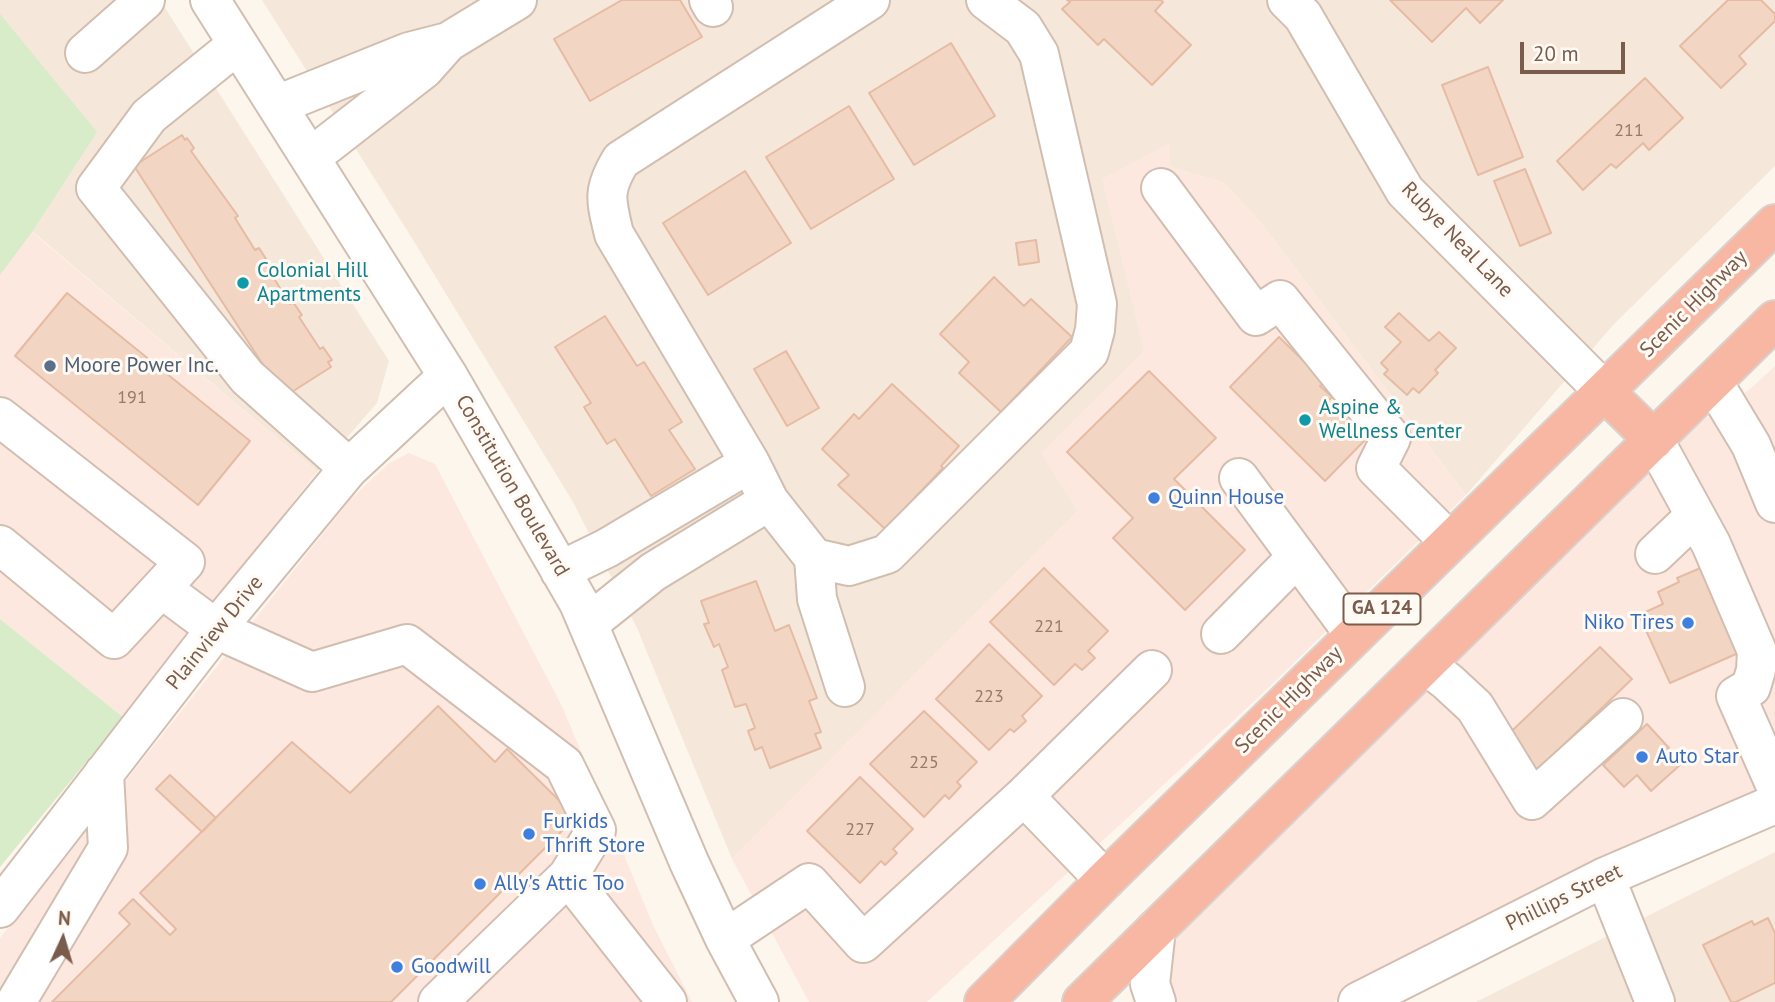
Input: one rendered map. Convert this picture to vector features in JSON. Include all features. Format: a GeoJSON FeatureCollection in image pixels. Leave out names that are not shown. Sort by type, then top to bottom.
{"type":"FeatureCollection","features":[{"type":"Feature","properties":{"kind":"highway","name":"Scenic Highway"},"geometry":{"type":"LineString","coordinates":[[984,1002],[1105,880],[1775,224]]}},
{"type":"Feature","properties":{"kind":"highway"},"geometry":{"type":"LineString","coordinates":[[1082,1002],[1775,320]]}},
{"type":"Feature","properties":{"kind":"highway"},"geometry":{"type":"LineString","coordinates":[[1605,392],[1654,440]]}},
{"type":"Feature","properties":{"kind":"street"},"geometry":{"type":"LineString","coordinates":[[85,53],[145,0]]}},
{"type":"Feature","properties":{"kind":"street","name":"Constitution Boulevard"},"geometry":{"type":"LineString","coordinates":[[210,0],[449,376],[560,571],[588,624],[689,862],[725,939],[759,1002]]}},
{"type":"Feature","properties":{"kind":"street"},"geometry":{"type":"LineString","coordinates":[[311,157],[415,77],[448,42],[517,0]]}},
{"type":"Feature","properties":{"kind":"street"},"geometry":{"type":"LineString","coordinates":[[845,687],[817,599],[814,558],[769,501],[750,463],[614,234],[607,204],[608,180],[621,160],[870,0]]}},
{"type":"Feature","properties":{"kind":"street"},"geometry":{"type":"LineString","coordinates":[[814,558],[849,566],[887,554],[1089,352],[1096,330],[1097,304],[1039,54],[1023,29],[986,0]]}},
{"type":"Feature","properties":{"kind":"street","name":"Rubye Neal Lane"},"geometry":{"type":"LineString","coordinates":[[1287,0],[1303,16],[1405,191],[1605,392]]}},
{"type":"Feature","properties":{"kind":"street"},"geometry":{"type":"LineString","coordinates":[[277,105],[409,52],[448,42]]}},
{"type":"Feature","properties":{"kind":"street"},"geometry":{"type":"LineString","coordinates":[[238,44],[149,116],[96,188],[247,377],[349,468]]}},
{"type":"Feature","properties":{"kind":"street"},"geometry":{"type":"LineString","coordinates":[[1161,188],[1256,316],[1280,300],[1391,438],[1376,468],[1450,542]]}},
{"type":"Feature","properties":{"kind":"street","name":"Plainview Drive"},"geometry":{"type":"LineString","coordinates":[[0,908],[216,629],[349,468],[449,376]]}},
{"type":"Feature","properties":{"kind":"street"},"geometry":{"type":"LineString","coordinates":[[1713,382],[1766,457],[1775,503]]}},
{"type":"Feature","properties":{"kind":"street"},"geometry":{"type":"LineString","coordinates":[[0,417],[185,562],[114,639],[0,545]]}},
{"type":"Feature","properties":{"kind":"street"},"geometry":{"type":"LineString","coordinates":[[1654,440],[1711,544],[1757,651],[1756,670],[1751,687],[1736,696],[1775,784]]}},
{"type":"Feature","properties":{"kind":"street"},"geometry":{"type":"LineString","coordinates":[[560,571],[607,548],[750,463]]}},
{"type":"Feature","properties":{"kind":"street"},"geometry":{"type":"LineString","coordinates":[[1239,478],[1355,635]]}},
{"type":"Feature","properties":{"kind":"street"},"geometry":{"type":"LineString","coordinates":[[588,624],[653,572],[769,501]]}},
{"type":"Feature","properties":{"kind":"street"},"geometry":{"type":"LineString","coordinates":[[1655,554],[1695,516]]}},
{"type":"Feature","properties":{"kind":"street"},"geometry":{"type":"LineString","coordinates":[[1220,634],[1297,557]]}},
{"type":"Feature","properties":{"kind":"street"},"geometry":{"type":"LineString","coordinates":[[161,588],[216,629],[312,672],[407,644],[564,765],[596,830],[568,876],[438,1002]]}},
{"type":"Feature","properties":{"kind":"street"},"geometry":{"type":"LineString","coordinates":[[1426,664],[1475,707],[1532,800],[1623,718]]}},
{"type":"Feature","properties":{"kind":"street"},"geometry":{"type":"LineString","coordinates":[[725,939],[809,883],[863,943],[1024,796],[1152,670]]}},
{"type":"Feature","properties":{"kind":"street"},"geometry":{"type":"LineString","coordinates":[[16,1002],[108,848],[104,773]]}},
{"type":"Feature","properties":{"kind":"street"},"geometry":{"type":"LineString","coordinates":[[1024,796],[1105,880]]}},
{"type":"Feature","properties":{"kind":"street","name":"Phillips Street"},"geometry":{"type":"LineString","coordinates":[[1358,1002],[1605,877],[1775,804]]}},
{"type":"Feature","properties":{"kind":"street"},"geometry":{"type":"LineString","coordinates":[[568,876],[667,1002]]}},
{"type":"Feature","properties":{"kind":"street"},"geometry":{"type":"LineString","coordinates":[[1605,877],[1655,1002]]}},
{"type":"Feature","properties":{"kind":"street"},"geometry":{"type":"LineString","coordinates":[[1156,929],[1150,984],[1156,1002]]}},
{"type":"Feature","properties":{"kind":"shaded area"},"geometry":{"type":"Polygon","coordinates":[[[0,0],[160,0],[389,361],[377,403],[317,472],[33,232],[0,275],[0,0]]]}},
{"type":"Feature","properties":{"kind":"shaded area"},"geometry":{"type":"Polygon","coordinates":[[[262,0],[1775,0],[1775,166],[1614,324],[1466,495],[1261,223],[1224,183],[1170,167],[1169,143],[1144,352],[1042,453],[1078,511],[732,859],[637,628],[573,502],[262,0]]]}},
{"type":"Feature","properties":{"kind":"shaded area"},"geometry":{"type":"Polygon","coordinates":[[[1170,143],[1170,167],[1224,183],[1261,223],[1466,495],[1260,696],[927,1002],[809,1002],[732,859],[1078,511],[1041,453],[1144,351],[1102,179],[1170,143]]]}},
{"type":"Feature","properties":{"kind":"shaded area"},"geometry":{"type":"Polygon","coordinates":[[[32,232],[317,472],[123,717],[0,619],[0,275],[32,232]]]}},
{"type":"Feature","properties":{"kind":"shaded area"},"geometry":{"type":"Polygon","coordinates":[[[1775,366],[1775,787],[1333,1002],[1169,1002],[1164,959],[1177,938],[1690,429],[1750,389],[1775,366]]]}},
{"type":"Feature","properties":{"kind":"shaded area"},"geometry":{"type":"Polygon","coordinates":[[[409,453],[435,464],[562,706],[654,927],[692,1002],[0,1002],[0,938],[350,500],[388,464],[409,453]]]}},
{"type":"Feature","properties":{"kind":"shaded area"},"geometry":{"type":"Polygon","coordinates":[[[1775,852],[1775,1002],[1476,1002],[1775,852]]]}},
{"type":"Feature","properties":{"kind":"green space"},"geometry":{"type":"Polygon","coordinates":[[[0,14],[97,132],[32,232],[0,275],[0,14]]]}},
{"type":"Feature","properties":{"kind":"green space"},"geometry":{"type":"Polygon","coordinates":[[[0,619],[123,717],[0,867],[0,619]]]}},
{"type":"Feature","properties":{"kind":"building"},"geometry":{"type":"Polygon","coordinates":[[[622,0],[680,0],[702,37],[590,101],[554,39],[622,0]]]}},
{"type":"Feature","properties":{"kind":"building"},"geometry":{"type":"Polygon","coordinates":[[[1067,0],[1161,0],[1163,2],[1155,11],[1191,45],[1152,85],[1104,39],[1098,45],[1062,9],[1070,2],[1067,0]]]}},
{"type":"Feature","properties":{"kind":"building"},"geometry":{"type":"Polygon","coordinates":[[[1390,0],[1503,0],[1480,23],[1466,8],[1432,42],[1390,0]]]}},
{"type":"Feature","properties":{"kind":"building"},"geometry":{"type":"Polygon","coordinates":[[[1728,0],[1761,0],[1775,14],[1775,21],[1739,56],[1746,64],[1721,88],[1680,46],[1728,0]]]}},
{"type":"Feature","properties":{"kind":"building"},"geometry":{"type":"Polygon","coordinates":[[[951,43],[995,116],[914,165],[869,93],[951,43]]]}},
{"type":"Feature","properties":{"kind":"building"},"geometry":{"type":"Polygon","coordinates":[[[1488,67],[1523,157],[1478,175],[1442,85],[1488,67]]]}},
{"type":"Feature","properties":{"kind":"building"},"geometry":{"type":"Polygon","coordinates":[[[1645,78],[1683,118],[1649,150],[1643,143],[1616,168],[1611,164],[1583,190],[1557,161],[1645,78]]]}},
{"type":"Feature","properties":{"kind":"building"},"geometry":{"type":"Polygon","coordinates":[[[849,106],[894,179],[811,229],[766,157],[849,106]]]}},
{"type":"Feature","properties":{"kind":"building","name":"Colonial Hill Apartments"},"geometry":{"type":"Polygon","coordinates":[[[182,135],[194,148],[191,151],[238,216],[235,218],[255,250],[259,248],[268,262],[265,264],[290,304],[293,302],[302,315],[299,317],[320,349],[323,347],[332,360],[328,362],[331,367],[284,397],[134,166],[182,135]]]}},
{"type":"Feature","properties":{"kind":"building"},"geometry":{"type":"Polygon","coordinates":[[[1525,169],[1551,233],[1520,246],[1494,181],[1525,169]]]}},
{"type":"Feature","properties":{"kind":"building"},"geometry":{"type":"Polygon","coordinates":[[[745,171],[791,243],[708,295],[663,223],[745,171]]]}},
{"type":"Feature","properties":{"kind":"building"},"geometry":{"type":"Polygon","coordinates":[[[1036,240],[1039,262],[1019,265],[1016,243],[1036,240]]]}},
{"type":"Feature","properties":{"kind":"building"},"geometry":{"type":"Polygon","coordinates":[[[994,277],[1024,306],[1031,299],[1072,337],[1001,412],[959,373],[969,362],[940,334],[994,277]]]}},
{"type":"Feature","properties":{"kind":"building"},"geometry":{"type":"Polygon","coordinates":[[[67,293],[250,441],[198,505],[15,356],[67,293]]]}},
{"type":"Feature","properties":{"kind":"building"},"geometry":{"type":"Polygon","coordinates":[[[1399,313],[1429,341],[1439,332],[1456,348],[1435,370],[1438,373],[1419,393],[1413,388],[1407,395],[1384,374],[1388,370],[1381,363],[1401,342],[1385,327],[1399,313]]]}},
{"type":"Feature","properties":{"kind":"building"},"geometry":{"type":"Polygon","coordinates":[[[605,316],[637,366],[644,362],[682,422],[669,430],[695,469],[651,496],[615,439],[607,444],[584,407],[591,403],[555,347],[605,316]]]}},
{"type":"Feature","properties":{"kind":"building","name":"Aspine & Wellness Center"},"geometry":{"type":"Polygon","coordinates":[[[1279,337],[1325,382],[1320,386],[1332,397],[1328,401],[1366,439],[1325,481],[1230,387],[1279,337]]]}},
{"type":"Feature","properties":{"kind":"building"},"geometry":{"type":"Polygon","coordinates":[[[786,351],[819,408],[787,426],[754,369],[786,351]]]}},
{"type":"Feature","properties":{"kind":"building","name":"Quinn House"},"geometry":{"type":"Polygon","coordinates":[[[1149,371],[1216,438],[1174,479],[1245,550],[1185,610],[1113,538],[1133,518],[1067,452],[1149,371]]]}},
{"type":"Feature","properties":{"kind":"building"},"geometry":{"type":"Polygon","coordinates":[[[892,384],[959,446],[941,466],[943,468],[885,529],[838,485],[849,475],[822,449],[854,414],[859,419],[892,384]]]}},
{"type":"Feature","properties":{"kind":"building","name":"Niko Tires"},"geometry":{"type":"Polygon","coordinates":[[[1710,564],[1743,651],[1670,683],[1639,615],[1663,604],[1658,592],[1679,582],[1677,578],[1710,564]]]}},
{"type":"Feature","properties":{"kind":"building"},"geometry":{"type":"Polygon","coordinates":[[[1044,568],[1108,631],[1088,651],[1095,658],[1082,670],[1075,664],[1054,685],[990,622],[1044,568]]]}},
{"type":"Feature","properties":{"kind":"building"},"geometry":{"type":"Polygon","coordinates":[[[756,581],[775,631],[789,625],[817,698],[809,701],[821,732],[815,734],[821,748],[770,768],[762,747],[755,750],[748,731],[755,728],[746,704],[735,707],[722,670],[728,667],[719,644],[714,647],[704,624],[709,623],[701,601],[756,581]]]}},
{"type":"Feature","properties":{"kind":"building"},"geometry":{"type":"Polygon","coordinates":[[[989,644],[1042,696],[1022,716],[1026,721],[1014,732],[1010,729],[989,750],[936,699],[989,644]]]}},
{"type":"Feature","properties":{"kind":"building"},"geometry":{"type":"Polygon","coordinates":[[[1600,647],[1632,679],[1530,777],[1498,744],[1600,647]]]}},
{"type":"Feature","properties":{"kind":"building"},"geometry":{"type":"Polygon","coordinates":[[[438,706],[495,762],[507,749],[576,817],[391,1002],[52,1002],[130,924],[119,913],[133,899],[170,935],[176,929],[140,893],[292,742],[350,793],[438,706]]]}},
{"type":"Feature","properties":{"kind":"building"},"geometry":{"type":"Polygon","coordinates":[[[924,711],[977,762],[957,782],[961,786],[949,799],[945,795],[924,817],[870,764],[924,711]]]}},
{"type":"Feature","properties":{"kind":"building","name":"Auto Star"},"geometry":{"type":"Polygon","coordinates":[[[1647,724],[1680,765],[1651,791],[1637,775],[1624,787],[1603,765],[1647,724]]]}},
{"type":"Feature","properties":{"kind":"building"},"geometry":{"type":"Polygon","coordinates":[[[170,775],[216,818],[202,832],[156,789],[170,775]]]}},
{"type":"Feature","properties":{"kind":"building"},"geometry":{"type":"Polygon","coordinates":[[[860,777],[913,829],[893,849],[897,853],[885,865],[881,861],[860,883],[807,831],[860,777]]]}},
{"type":"Feature","properties":{"kind":"building"},"geometry":{"type":"Polygon","coordinates":[[[1768,918],[1775,933],[1775,983],[1731,1002],[1703,945],[1752,921],[1754,925],[1768,918]]]}},
{"type":"Feature","properties":{"kind":"place","name":"Colonial Hill Apartments"},"geometry":{"type":"Point","coordinates":[243,283]}},
{"type":"Feature","properties":{"kind":"place","name":"Moore Power Inc."},"geometry":{"type":"Point","coordinates":[50,366]}},
{"type":"Feature","properties":{"kind":"place","name":"Aspine & Wellness Center"},"geometry":{"type":"Point","coordinates":[1305,420]}},
{"type":"Feature","properties":{"kind":"place","name":"Quinn House"},"geometry":{"type":"Point","coordinates":[1154,498]}},
{"type":"Feature","properties":{"kind":"place","name":"Niko Tires"},"geometry":{"type":"Point","coordinates":[1688,623]}},
{"type":"Feature","properties":{"kind":"place","name":"Auto Star"},"geometry":{"type":"Point","coordinates":[1642,757]}},
{"type":"Feature","properties":{"kind":"place","name":"Furkids Thrift Store"},"geometry":{"type":"Point","coordinates":[529,834]}},
{"type":"Feature","properties":{"kind":"place","name":"Ally's Attic Too"},"geometry":{"type":"Point","coordinates":[480,884]}},
{"type":"Feature","properties":{"kind":"place","name":"Goodwill"},"geometry":{"type":"Point","coordinates":[397,967]}}]}
